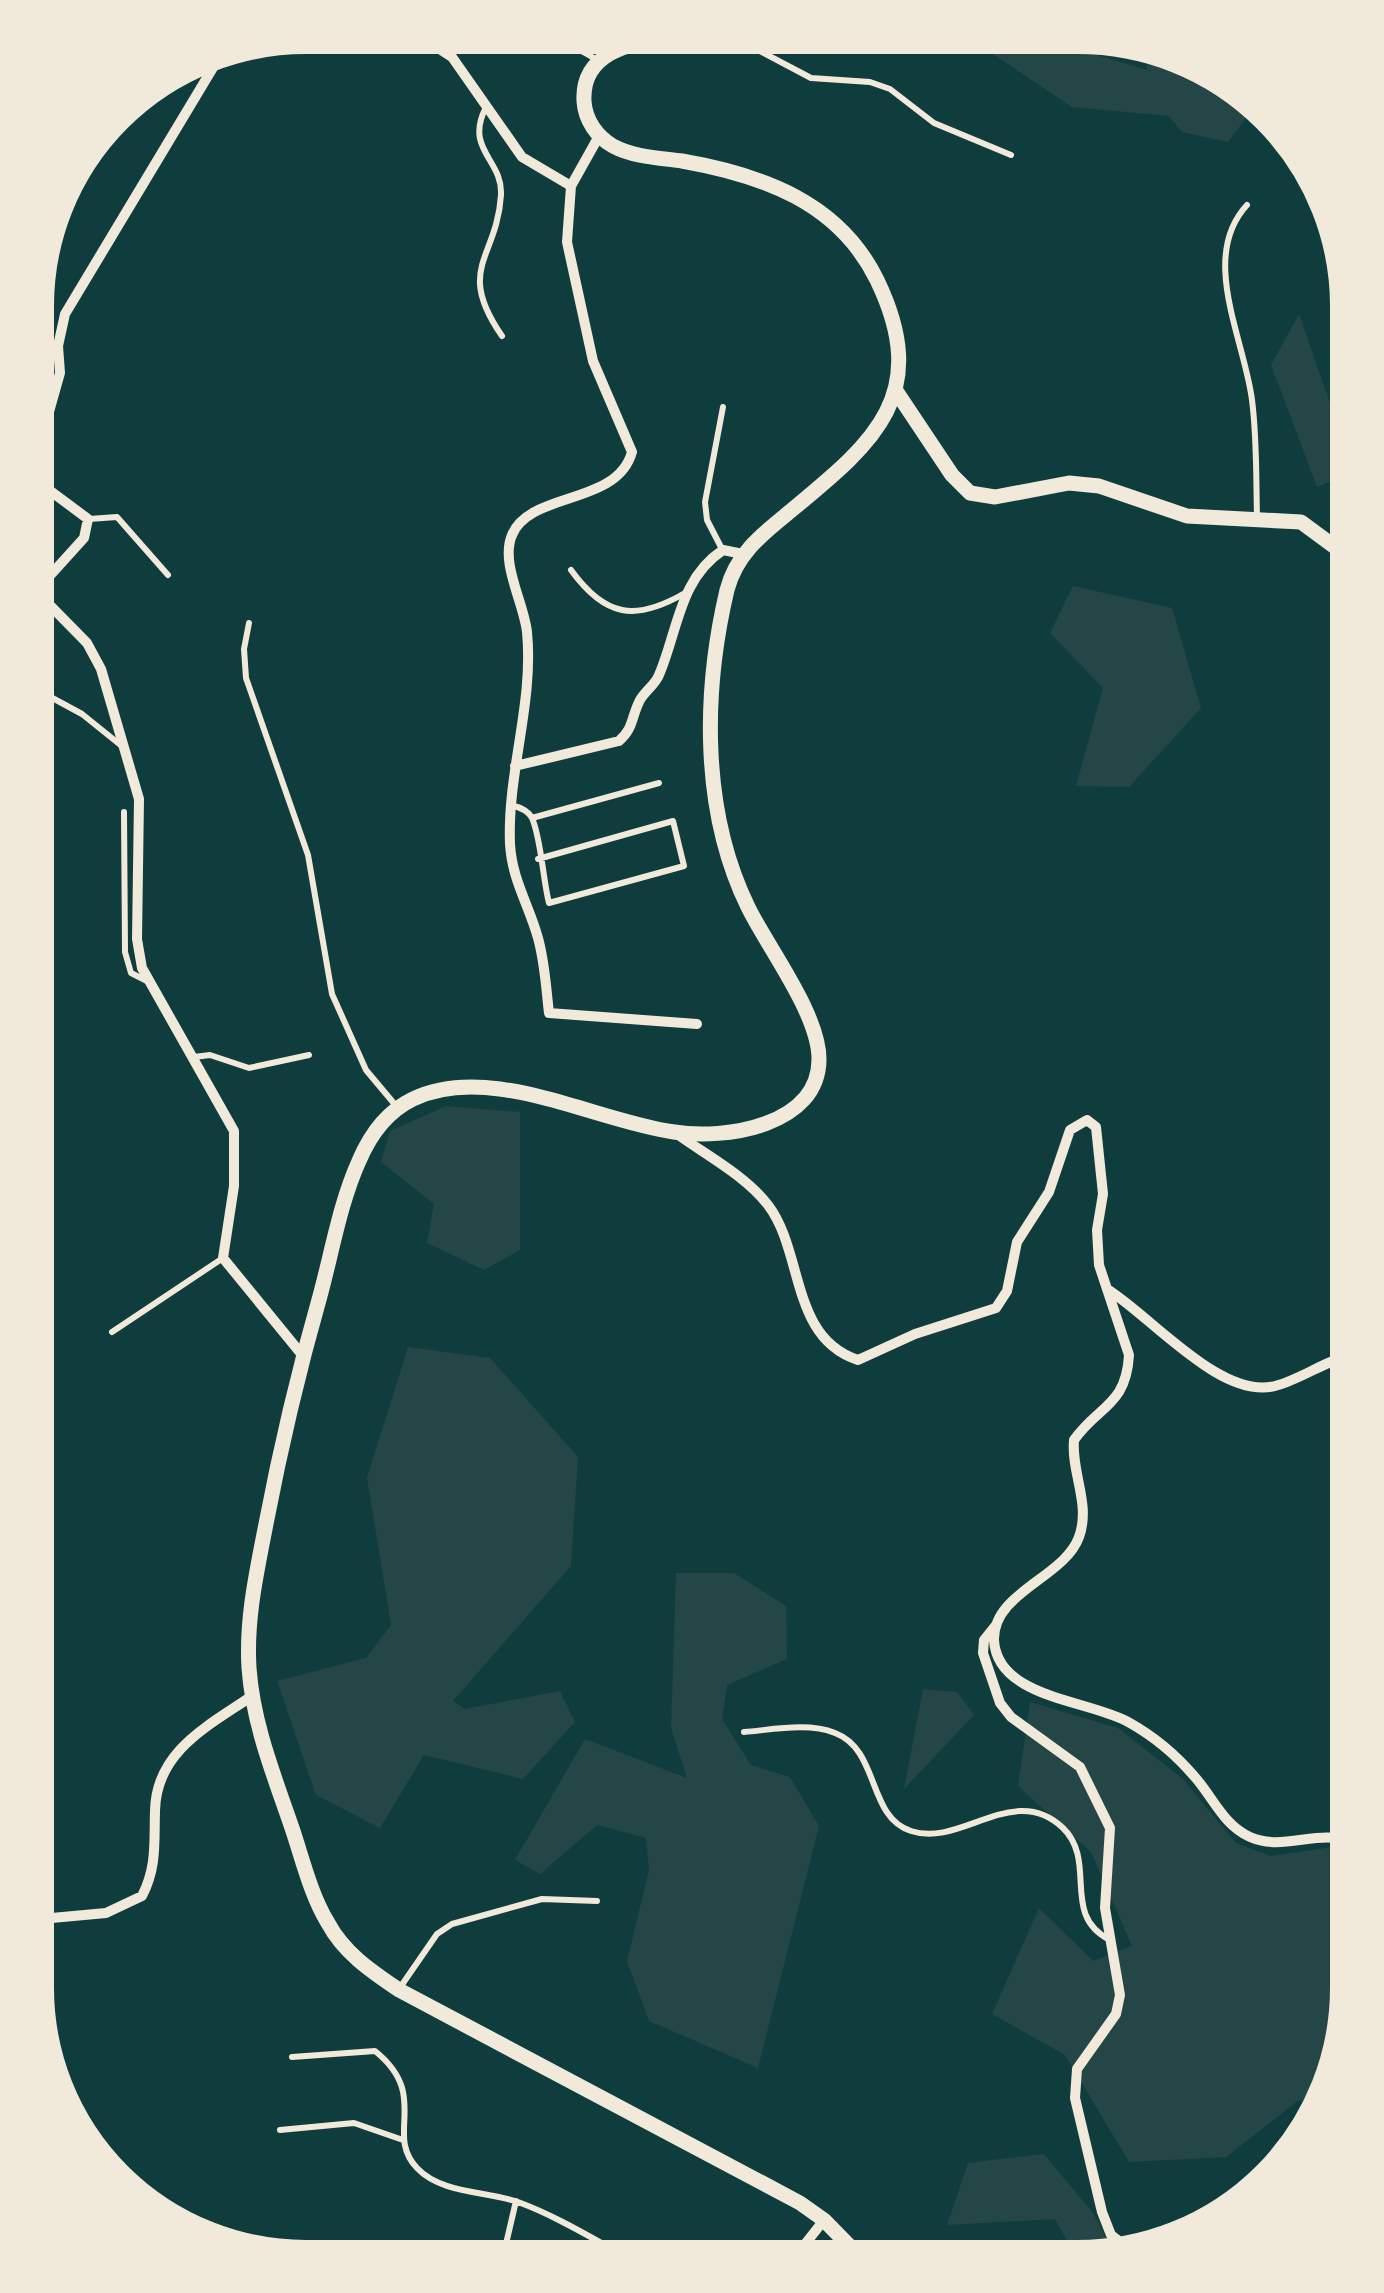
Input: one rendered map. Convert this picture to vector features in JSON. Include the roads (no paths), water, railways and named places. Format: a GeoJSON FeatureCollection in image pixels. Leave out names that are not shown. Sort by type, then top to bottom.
{"type":"FeatureCollection","features":[{"type":"Feature","properties":{"kind":"street"},"geometry":{"type":"LineString","coordinates":[[439,48],[452,57],[522,157],[571,186]]}},
{"type":"Feature","properties":{"kind":"street"},"geometry":{"type":"LineString","coordinates":[[623,48],[598,60],[588,76],[584,109],[599,136],[626,152],[752,176],[794,194],[832,220],[863,256],[884,297],[896,342],[896,391],[887,418],[870,440],[743,554],[728,583],[716,650],[712,713],[716,810],[748,908],[817,1037],[818,1072],[801,1102],[773,1120],[730,1133],[675,1133],[482,1088],[438,1090],[398,1108],[369,1141],[356,1169],[303,1356],[281,1442],[254,1589],[248,1662],[258,1729],[328,1924],[346,1950],[399,1990],[824,2220],[849,2246]]}},
{"type":"Feature","properties":{"kind":"street"},"geometry":{"type":"LineString","coordinates":[[48,415],[60,373],[58,346],[65,314],[215,64]]}},
{"type":"Feature","properties":{"kind":"street"},"geometry":{"type":"LineString","coordinates":[[599,136],[571,186],[566,216],[571,269],[593,361],[632,452],[628,468],[616,479],[526,518],[512,534],[510,555],[527,630],[528,669],[510,805],[515,886],[537,933],[549,1013],[698,1024]]}},
{"type":"Feature","properties":{"kind":"street"},"geometry":{"type":"LineString","coordinates":[[896,391],[952,475],[970,494],[995,496],[1054,484],[1084,484],[1187,516],[1300,522],[1336,547]]}},
{"type":"Feature","properties":{"kind":"street"},"geometry":{"type":"LineString","coordinates":[[48,489],[88,519],[84,538],[48,575]]}},
{"type":"Feature","properties":{"kind":"street"},"geometry":{"type":"LineString","coordinates":[[515,766],[619,742],[632,730],[642,696],[659,676],[686,593],[706,561],[723,550],[743,554]]}},
{"type":"Feature","properties":{"kind":"street"},"geometry":{"type":"LineString","coordinates":[[48,605],[87,643],[101,669],[139,800],[137,940],[148,982],[234,1131],[234,1186],[222,1258],[303,1356]]}},
{"type":"Feature","properties":{"kind":"street"},"geometry":{"type":"LineString","coordinates":[[675,1133],[750,1187],[770,1208],[806,1306],[832,1347],[858,1360],[915,1334],[996,1308],[1007,1291],[1017,1242],[1049,1192],[1070,1130],[1087,1120],[1100,1138],[1103,1194],[1097,1248],[1106,1288],[1125,1340],[1128,1370],[1116,1399],[1074,1440],[1084,1512],[1080,1533],[1059,1566],[1030,1586],[988,1630],[983,1652],[1000,1704],[1011,1717],[1080,1767],[1110,1828],[1112,1846],[1104,1893],[1120,1995],[1116,2014],[1077,2069],[1075,2098],[1102,2212],[1111,2235],[1120,2242]]}},
{"type":"Feature","properties":{"kind":"street"},"geometry":{"type":"LineString","coordinates":[[1106,1288],[1142,1311],[1202,1366],[1247,1386],[1272,1387],[1336,1361]]}},
{"type":"Feature","properties":{"kind":"street"},"geometry":{"type":"LineString","coordinates":[[997,1624],[998,1654],[1015,1678],[1027,1686],[1106,1711],[1151,1737],[1192,1773],[1236,1830],[1266,1843],[1336,1835]]}},
{"type":"Feature","properties":{"kind":"street"},"geometry":{"type":"LineString","coordinates":[[48,1919],[106,1914],[142,1896],[156,1858],[156,1792],[162,1772],[188,1740],[252,1696]]}},
{"type":"Feature","properties":{"kind":"street"},"geometry":{"type":"LineString","coordinates":[[804,2246],[824,2220]]}},
{"type":"Feature","properties":{"kind":"lane"},"geometry":{"type":"LineString","coordinates":[[581,48],[598,60]]}},
{"type":"Feature","properties":{"kind":"lane"},"geometry":{"type":"LineString","coordinates":[[688,48],[756,49],[811,78],[870,82],[890,89],[934,123],[1011,155]]}},
{"type":"Feature","properties":{"kind":"lane"},"geometry":{"type":"LineString","coordinates":[[486,106],[477,125],[482,151],[498,177],[501,196],[479,270],[480,292],[484,310],[502,336]]}},
{"type":"Feature","properties":{"kind":"lane"},"geometry":{"type":"LineString","coordinates":[[1247,205],[1234,220],[1224,256],[1252,402],[1258,518]]}},
{"type":"Feature","properties":{"kind":"lane"},"geometry":{"type":"LineString","coordinates":[[723,407],[705,502],[707,520],[723,550]]}},
{"type":"Feature","properties":{"kind":"lane"},"geometry":{"type":"LineString","coordinates":[[88,519],[117,517],[168,574]]}},
{"type":"Feature","properties":{"kind":"lane"},"geometry":{"type":"LineString","coordinates":[[571,570],[589,595],[622,612],[653,611],[686,593]]}},
{"type":"Feature","properties":{"kind":"lane"},"geometry":{"type":"LineString","coordinates":[[249,623],[244,649],[246,678],[308,855],[325,973],[366,1070],[398,1108]]}},
{"type":"Feature","properties":{"kind":"lane"},"geometry":{"type":"LineString","coordinates":[[48,696],[82,714],[124,748]]}},
{"type":"Feature","properties":{"kind":"lane"},"geometry":{"type":"LineString","coordinates":[[532,818],[659,783]]}},
{"type":"Feature","properties":{"kind":"lane"},"geometry":{"type":"LineString","coordinates":[[510,805],[522,808],[532,818],[538,858],[549,903],[684,866],[673,821],[538,858]]}},
{"type":"Feature","properties":{"kind":"lane"},"geometry":{"type":"LineString","coordinates":[[124,812],[125,952],[131,972],[148,982]]}},
{"type":"Feature","properties":{"kind":"lane"},"geometry":{"type":"LineString","coordinates":[[194,1058],[210,1055],[249,1068],[310,1056]]}},
{"type":"Feature","properties":{"kind":"lane"},"geometry":{"type":"LineString","coordinates":[[112,1332],[222,1258]]}},
{"type":"Feature","properties":{"kind":"lane"},"geometry":{"type":"LineString","coordinates":[[744,1732],[807,1728],[844,1738],[855,1745],[868,1766],[887,1814],[908,1831],[933,1835],[999,1811],[1020,1810],[1062,1827],[1076,1846],[1080,1908],[1086,1922],[1111,1940]]}},
{"type":"Feature","properties":{"kind":"lane"},"geometry":{"type":"LineString","coordinates":[[399,1990],[437,1934],[452,1924],[542,1899],[597,1901]]}},
{"type":"Feature","properties":{"kind":"lane"},"geometry":{"type":"LineString","coordinates":[[292,2057],[375,2051],[394,2066],[402,2084],[408,2110],[403,2140],[420,2172],[470,2192],[516,2200],[605,2246]]}},
{"type":"Feature","properties":{"kind":"lane"},"geometry":{"type":"LineString","coordinates":[[280,2130],[354,2124],[403,2140]]}},
{"type":"Feature","properties":{"kind":"lane"},"geometry":{"type":"LineString","coordinates":[[505,2246],[516,2200]]}}]}
